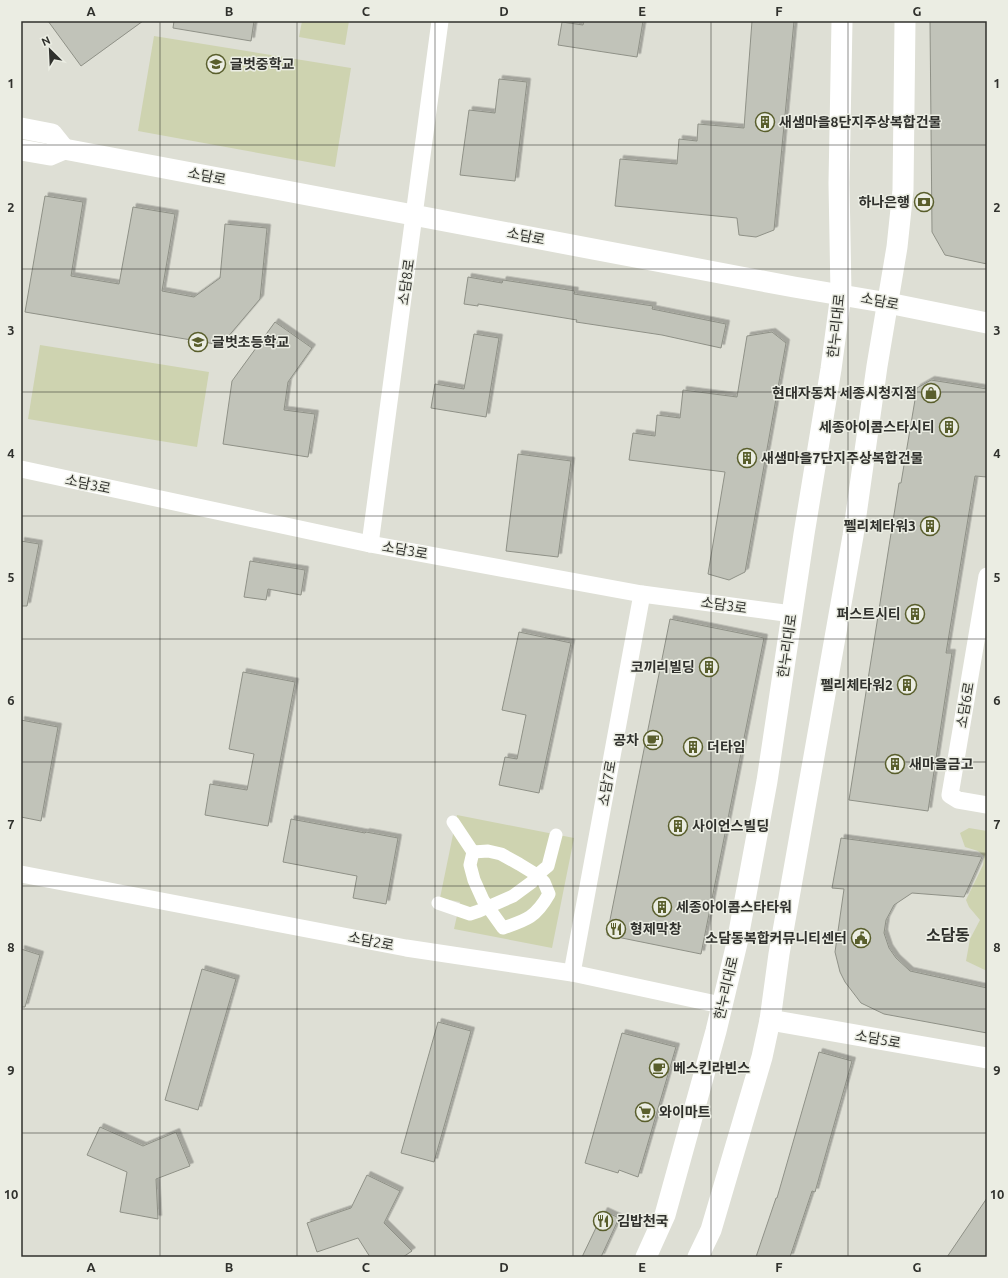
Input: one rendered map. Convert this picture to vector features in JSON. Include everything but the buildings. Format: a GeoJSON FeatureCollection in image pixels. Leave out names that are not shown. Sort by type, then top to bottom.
{"type":"FeatureCollection","features":[{"type":"Feature","properties":{"kind":"street","name":"소담8로"},"geometry":{"type":"LineString","coordinates":[[370,544],[440,21]]}},
{"type":"Feature","properties":{"kind":"street","name":"한누리대로"},"geometry":{"type":"LineString","coordinates":[[646,1257],[665,1215],[716,1031],[737,943],[767,781],[804,534],[831,369],[841,294],[839,183],[842,21]]}},
{"type":"Feature","properties":{"kind":"street"},"geometry":{"type":"LineString","coordinates":[[698,1257],[711,1230],[762,1057],[770,1020],[780,946],[853,536],[877,366],[897,247],[903,190],[905,21]]}},
{"type":"Feature","properties":{"kind":"street"},"geometry":{"type":"LineString","coordinates":[[21,128],[52,134],[64,149]]}},
{"type":"Feature","properties":{"kind":"street","name":"소담로"},"geometry":{"type":"LineString","coordinates":[[21,150],[50,156],[64,149],[841,294],[987,323]]}},
{"type":"Feature","properties":{"kind":"street","name":"소담3로"},"geometry":{"type":"LineString","coordinates":[[21,470],[370,544],[642,594],[792,614]]}},
{"type":"Feature","properties":{"kind":"street","name":"소담6로"},"geometry":{"type":"LineString","coordinates":[[987,576],[950,795],[958,800],[987,805]]}},
{"type":"Feature","properties":{"kind":"street","name":"소담7로"},"geometry":{"type":"LineString","coordinates":[[572,973],[642,594]]}},
{"type":"Feature","properties":{"kind":"street"},"geometry":{"type":"LineString","coordinates":[[453,822],[473,852],[470,866],[483,900],[503,928],[533,916],[542,906],[549,894],[544,882],[537,875],[501,854],[488,851],[473,852]]}},
{"type":"Feature","properties":{"kind":"street"},"geometry":{"type":"LineString","coordinates":[[438,903],[470,914],[488,908],[513,896],[532,882],[537,875],[548,866],[556,835]]}},
{"type":"Feature","properties":{"kind":"street","name":"소담2로"},"geometry":{"type":"LineString","coordinates":[[21,874],[406,948],[572,973],[721,1005]]}},
{"type":"Feature","properties":{"kind":"street","name":"소담5로"},"geometry":{"type":"LineString","coordinates":[[770,1020],[987,1058]]}},
{"type":"Feature","properties":{"kind":"green space"},"geometry":{"type":"Polygon","coordinates":[[[302,21],[349,21],[345,45],[299,37],[302,21]]]}},
{"type":"Feature","properties":{"kind":"green space"},"geometry":{"type":"Polygon","coordinates":[[[154,36],[351,68],[335,167],[138,131],[154,36]]]}},
{"type":"Feature","properties":{"kind":"green space"},"geometry":{"type":"Polygon","coordinates":[[[40,345],[209,372],[197,447],[28,419],[40,345]]]}},
{"type":"Feature","properties":{"kind":"green space"},"geometry":{"type":"Polygon","coordinates":[[[457,815],[574,838],[552,948],[454,929],[460,902],[440,898],[457,815]]]}},
{"type":"Feature","properties":{"kind":"green space"},"geometry":{"type":"Polygon","coordinates":[[[969,828],[987,831],[987,971],[966,961],[970,939],[980,920],[969,907],[966,900],[983,865],[984,856],[978,851],[965,847],[960,833],[969,828]]]}},
{"type":"Feature","properties":{"kind":"place","name":"글벗중학교"},"geometry":{"type":"Point","coordinates":[216,64]}},
{"type":"Feature","properties":{"kind":"place","name":"새샘마을8단지주상복합건물"},"geometry":{"type":"Point","coordinates":[765,122]}},
{"type":"Feature","properties":{"kind":"place","name":"하나은행"},"geometry":{"type":"Point","coordinates":[924,202]}},
{"type":"Feature","properties":{"kind":"place","name":"글벗초등학교"},"geometry":{"type":"Point","coordinates":[198,342]}},
{"type":"Feature","properties":{"kind":"place","name":"현대자동차 세종시청지점"},"geometry":{"type":"Point","coordinates":[931,393]}},
{"type":"Feature","properties":{"kind":"place","name":"세종아이콤스타시티"},"geometry":{"type":"Point","coordinates":[949,427]}},
{"type":"Feature","properties":{"kind":"place","name":"새샘마을7단지주상복합건물"},"geometry":{"type":"Point","coordinates":[747,458]}},
{"type":"Feature","properties":{"kind":"place","name":"펠리체타워3"},"geometry":{"type":"Point","coordinates":[930,526]}},
{"type":"Feature","properties":{"kind":"place","name":"퍼스트시티"},"geometry":{"type":"Point","coordinates":[915,614]}},
{"type":"Feature","properties":{"kind":"place","name":"코끼리빌딩"},"geometry":{"type":"Point","coordinates":[709,667]}},
{"type":"Feature","properties":{"kind":"place","name":"펠리체타워2"},"geometry":{"type":"Point","coordinates":[907,685]}},
{"type":"Feature","properties":{"kind":"place","name":"공차"},"geometry":{"type":"Point","coordinates":[653,740]}},
{"type":"Feature","properties":{"kind":"place","name":"더타임"},"geometry":{"type":"Point","coordinates":[693,747]}},
{"type":"Feature","properties":{"kind":"place","name":"새마을금고"},"geometry":{"type":"Point","coordinates":[895,764]}},
{"type":"Feature","properties":{"kind":"place","name":"사이언스빌딩"},"geometry":{"type":"Point","coordinates":[678,826]}},
{"type":"Feature","properties":{"kind":"place","name":"세종아이콤스타타워"},"geometry":{"type":"Point","coordinates":[662,907]}},
{"type":"Feature","properties":{"kind":"place","name":"형제막창"},"geometry":{"type":"Point","coordinates":[616,929]}},
{"type":"Feature","properties":{"kind":"place","name":"소담동복합커뮤니티센터"},"geometry":{"type":"Point","coordinates":[861,938]}},
{"type":"Feature","properties":{"kind":"place","name":"베스킨라빈스"},"geometry":{"type":"Point","coordinates":[659,1068]}},
{"type":"Feature","properties":{"kind":"place","name":"와이마트"},"geometry":{"type":"Point","coordinates":[645,1112]}},
{"type":"Feature","properties":{"kind":"place","name":"김밥천국"},"geometry":{"type":"Point","coordinates":[603,1221]}},
{"type":"Feature","properties":{"kind":"district","name":"소담동"},"geometry":{"type":"Point","coordinates":[948,935]}}]}
